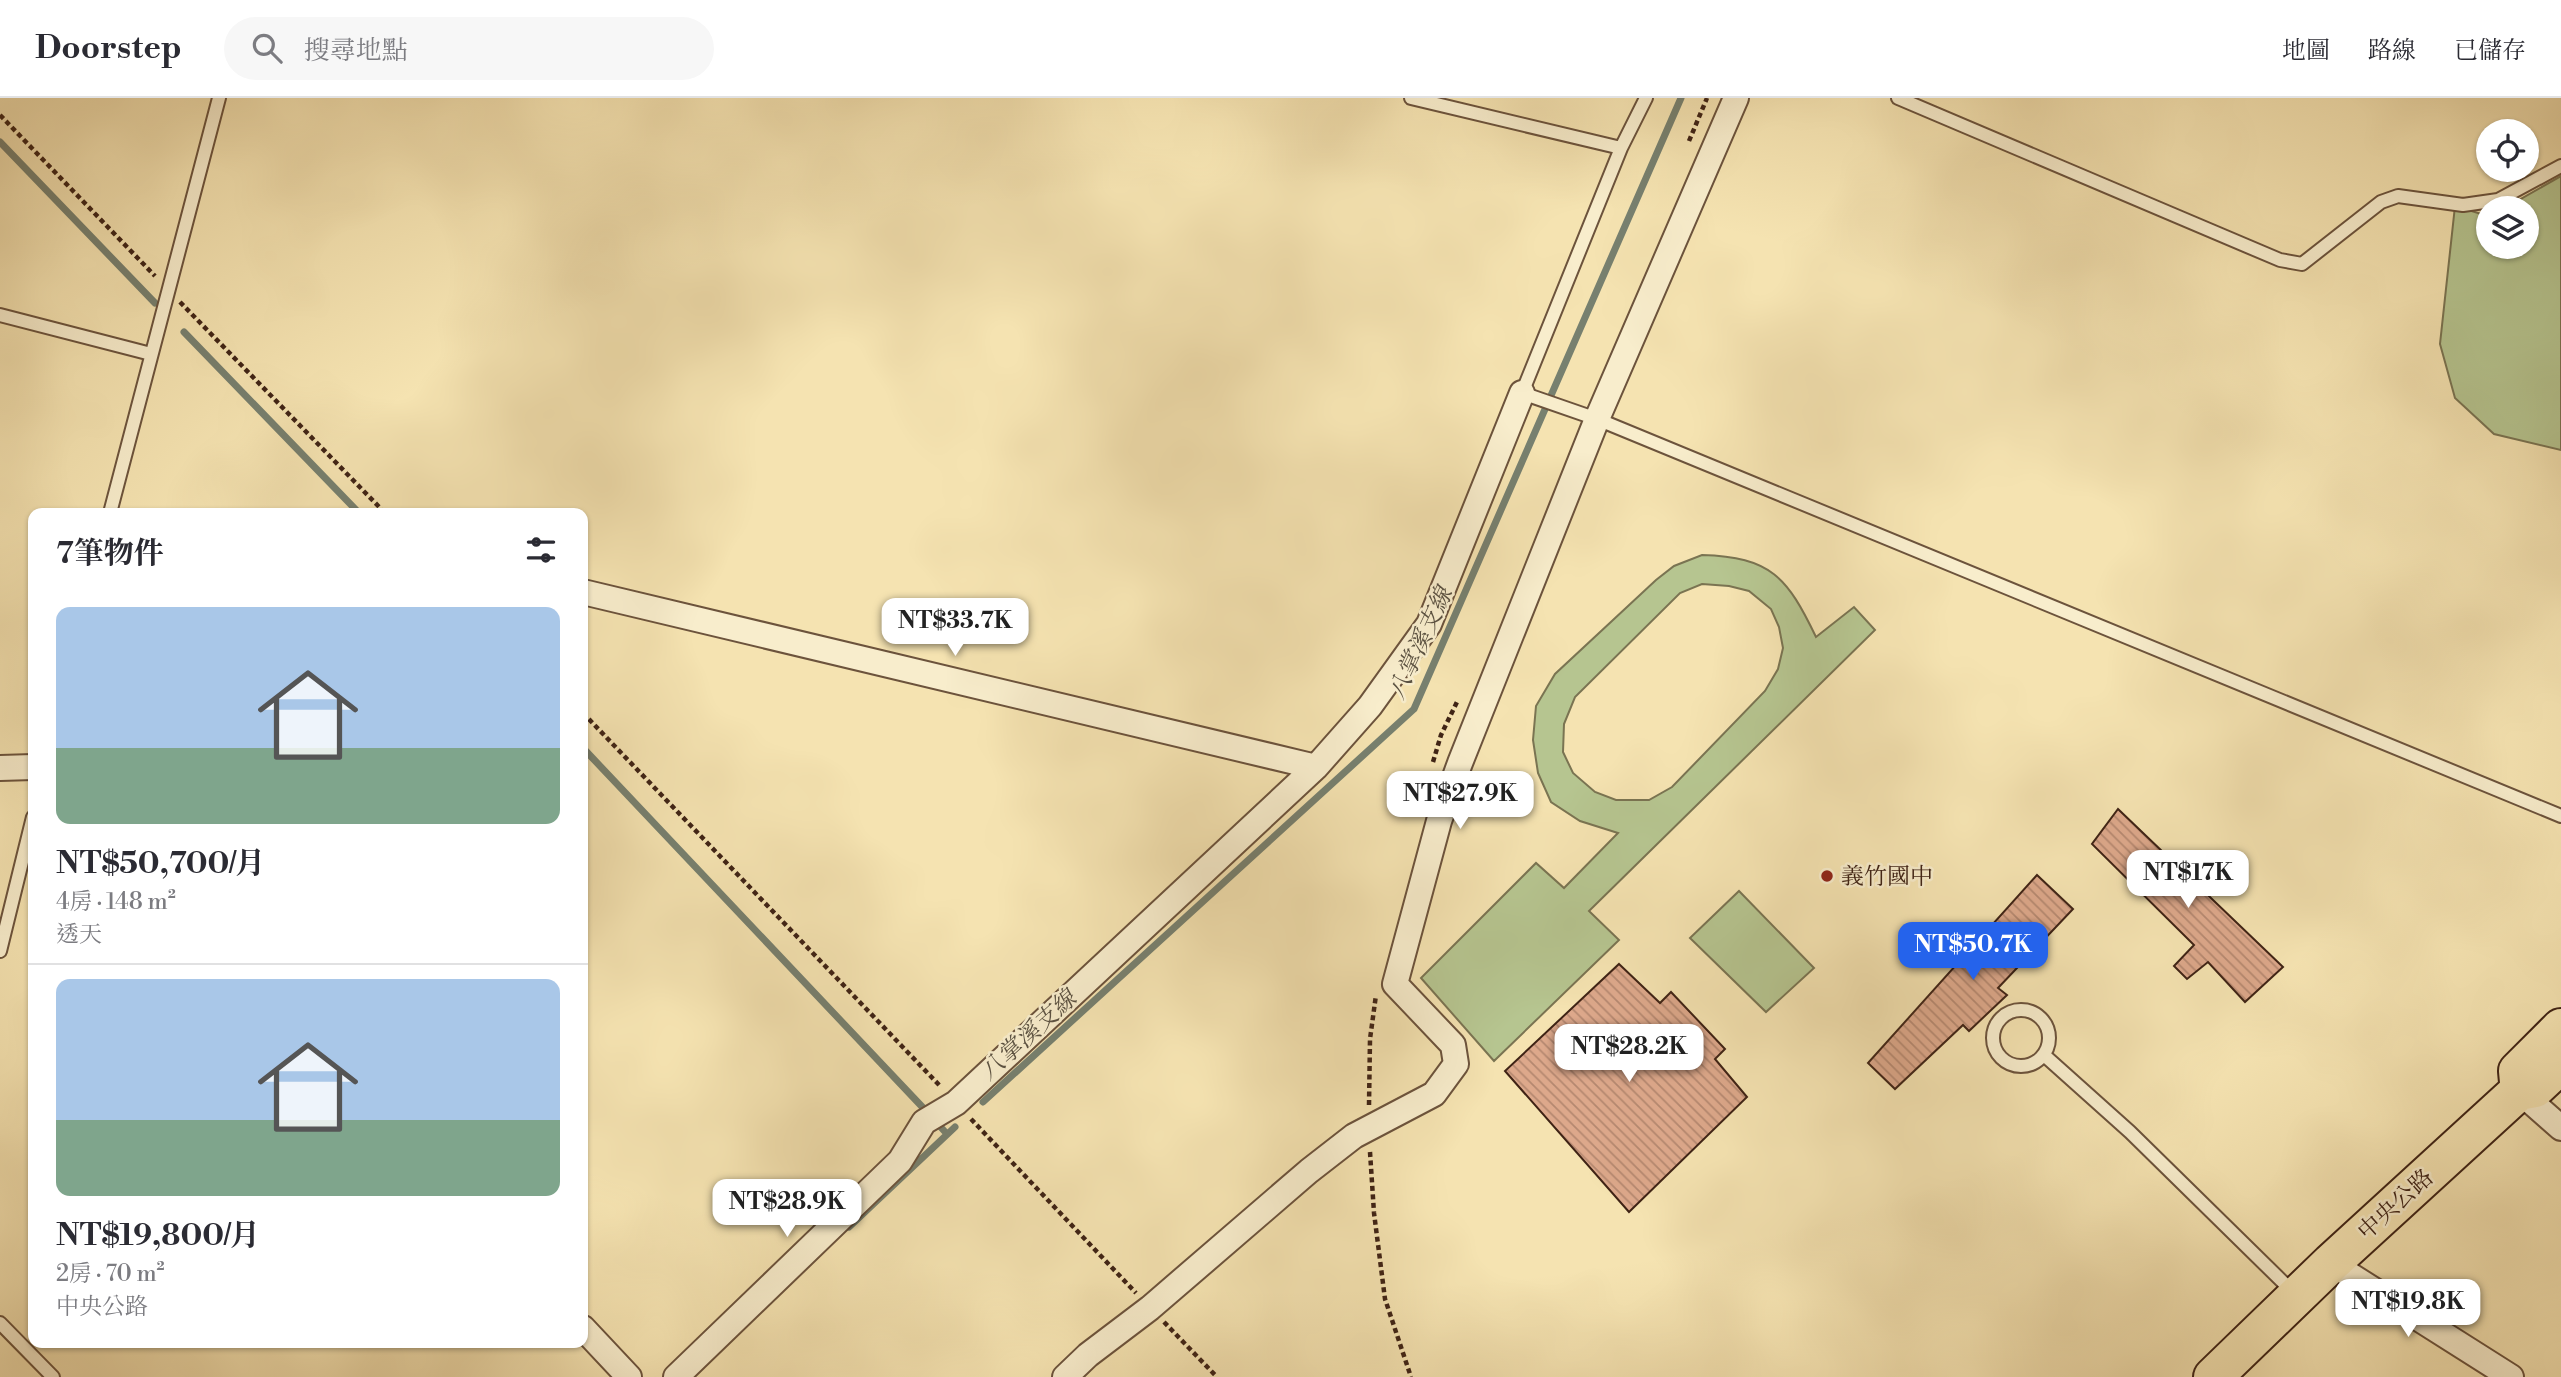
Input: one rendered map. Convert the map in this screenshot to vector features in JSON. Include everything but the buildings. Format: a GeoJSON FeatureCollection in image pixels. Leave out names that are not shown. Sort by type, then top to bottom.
{"type":"FeatureCollection","features":[{"type":"Feature","properties":{"kind":"main road"},"geometry":{"type":"LineString","coordinates":[[2519,1091],[2518,1071],[2561,1028]]}},
{"type":"Feature","properties":{"kind":"main road","name":"中央公路"},"geometry":{"type":"LineString","coordinates":[[2213,1377],[2331,1263],[2519,1091],[2535,1088],[2561,1064]]}},
{"type":"Feature","properties":{"kind":"street"},"geometry":{"type":"LineString","coordinates":[[1065,1377],[1088,1354],[1150,1308],[1308,1171],[1354,1136],[1434,1094],[1456,1064],[1453,1045],[1395,984],[1439,821],[1460,762],[1598,419],[1735,98]]}},
{"type":"Feature","properties":{"kind":"street"},"geometry":{"type":"LineString","coordinates":[[676,1377],[900,1161],[925,1122],[952,1106],[1316,767],[1370,706],[1429,624],[1529,395]]}},
{"type":"Feature","properties":{"kind":"street"},"geometry":{"type":"LineString","coordinates":[[588,593],[1316,767]]}},
{"type":"Feature","properties":{"kind":"street"},"geometry":{"type":"LineString","coordinates":[[0,768],[28,767]]}},
{"type":"Feature","properties":{"kind":"street"},"geometry":{"type":"LineString","coordinates":[[2519,1091],[2561,1128]]}},
{"type":"Feature","properties":{"kind":"street"},"geometry":{"type":"LineString","coordinates":[[2331,1263],[2511,1377]]}},
{"type":"Feature","properties":{"kind":"street"},"geometry":{"type":"LineString","coordinates":[[588,1333],[629,1377]]}},
{"type":"Feature","properties":{"kind":"lane"},"geometry":{"type":"LineString","coordinates":[[111,508],[219,98]]}},
{"type":"Feature","properties":{"kind":"lane"},"geometry":{"type":"LineString","coordinates":[[1411,98],[1620,148]]}},
{"type":"Feature","properties":{"kind":"lane"},"geometry":{"type":"LineString","coordinates":[[1646,98],[1620,148],[1529,395],[1598,419],[2561,816]]}},
{"type":"Feature","properties":{"kind":"lane"},"geometry":{"type":"LineString","coordinates":[[1898,98],[2280,260],[2302,264],[2381,202],[2398,196],[2463,205],[2498,200],[2561,166]]}},
{"type":"Feature","properties":{"kind":"lane"},"geometry":{"type":"LineString","coordinates":[[0,315],[151,354]]}},
{"type":"Feature","properties":{"kind":"lane"},"geometry":{"type":"LineString","coordinates":[[0,951],[28,837]]}},
{"type":"Feature","properties":{"kind":"lane"},"geometry":{"type":"LineString","coordinates":[[2019,1010],[2037,1014],[2044,1020],[2050,1038],[2044,1055],[2029,1066],[2010,1064],[2002,1059],[1993,1043],[1996,1024],[2001,1017],[2019,1010]]}},
{"type":"Feature","properties":{"kind":"lane"},"geometry":{"type":"LineString","coordinates":[[2044,1055],[2130,1132],[2297,1296]]}},
{"type":"Feature","properties":{"kind":"lane"},"geometry":{"type":"LineString","coordinates":[[0,1323],[53,1377]]}},
{"type":"Feature","properties":{"kind":"path"},"geometry":{"type":"LineString","coordinates":[[0,115],[379,508]]}},
{"type":"Feature","properties":{"kind":"path"},"geometry":{"type":"LineString","coordinates":[[588,718],[952,1106],[1217,1377]]}},
{"type":"Feature","properties":{"kind":"green space"},"geometry":{"type":"Polygon","coordinates":[[[2561,176],[2561,450],[2494,434],[2455,398],[2440,344],[2455,206],[2476,212],[2476,259],[2539,259],[2539,196],[2526,196],[2561,176]]]}},
{"type":"Feature","properties":{"kind":"green space"},"geometry":{"type":"Polygon","coordinates":[[[1702,555],[1745,560],[1774,574],[1785,585],[1796,599],[1816,637],[1854,607],[1875,630],[1589,911],[1619,940],[1494,1061],[1421,978],[1536,863],[1564,888],[1618,833],[1580,821],[1551,802],[1538,773],[1533,740],[1536,706],[1555,674],[1674,566],[1702,555]],[[1702,584],[1680,593],[1575,697],[1564,724],[1563,752],[1573,773],[1595,792],[1616,800],[1649,800],[1672,787],[1765,691],[1778,669],[1783,648],[1779,627],[1771,609],[1749,591],[1702,584]]]}},
{"type":"Feature","properties":{"kind":"green space"},"geometry":{"type":"Polygon","coordinates":[[[1739,891],[1814,968],[1766,1012],[1690,938],[1739,891]]]}},
{"type":"Feature","properties":{"kind":"waterway","name":"八掌溪支線"},"geometry":{"type":"LineString","coordinates":[[983,1102],[1414,709],[1681,98]]}},
{"type":"Feature","properties":{"kind":"waterway"},"geometry":{"type":"LineString","coordinates":[[0,142],[155,303]]}},
{"type":"Feature","properties":{"kind":"waterway"},"geometry":{"type":"LineString","coordinates":[[184,332],[354,508]]}},
{"type":"Feature","properties":{"kind":"waterway"},"geometry":{"type":"LineString","coordinates":[[588,753],[928,1113]]}},
{"type":"Feature","properties":{"kind":"waterway"},"geometry":{"type":"LineString","coordinates":[[936,1122],[947,1134]]}},
{"type":"Feature","properties":{"kind":"waterway","name":"八掌溪支線"},"geometry":{"type":"LineString","coordinates":[[849,1227],[955,1127]]}},
{"type":"Feature","properties":{"kind":"place","name":"義竹國中"},"geometry":{"type":"Point","coordinates":[1827,876]}}]}
